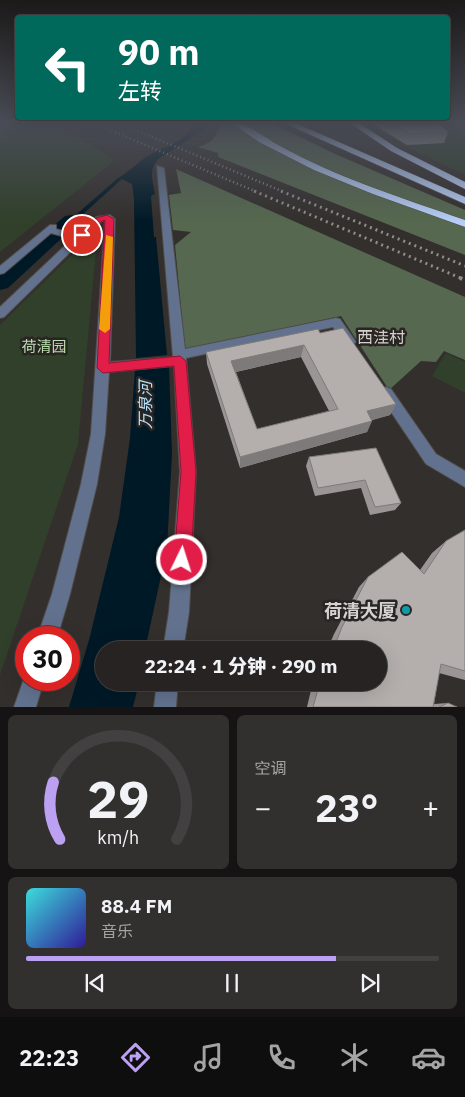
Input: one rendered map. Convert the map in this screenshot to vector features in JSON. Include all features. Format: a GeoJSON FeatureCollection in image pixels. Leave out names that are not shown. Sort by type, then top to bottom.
{"type":"FeatureCollection","features":[{"type":"Feature","properties":{"kind":"highway"},"geometry":{"type":"LineString","coordinates":[[292,156],[312,166],[379,193],[465,224]]}},
{"type":"Feature","properties":{"kind":"highway"},"geometry":{"type":"LineString","coordinates":[[363,156],[465,201]]}},
{"type":"Feature","properties":{"kind":"highway"},"geometry":{"type":"LineString","coordinates":[[382,156],[465,191]]}},
{"type":"Feature","properties":{"kind":"highway"},"geometry":{"type":"LineString","coordinates":[[406,156],[465,186]]}},
{"type":"Feature","properties":{"kind":"street"},"geometry":{"type":"LineString","coordinates":[[160,168],[180,358],[188,472],[179,612],[174,641]]}},
{"type":"Feature","properties":{"kind":"street"},"geometry":{"type":"LineString","coordinates":[[0,314],[73,237],[99,219],[107,217],[110,219],[98,434],[89,484],[51,626]]}},
{"type":"Feature","properties":{"kind":"street"},"geometry":{"type":"LineString","coordinates":[[0,271],[52,229],[73,237]]}},
{"type":"Feature","properties":{"kind":"street"},"geometry":{"type":"LineString","coordinates":[[103,368],[180,358],[336,322],[359,354]]}},
{"type":"Feature","properties":{"kind":"street"},"geometry":{"type":"LineString","coordinates":[[376,378],[432,459],[465,480]]}},
{"type":"Feature","properties":{"kind":"street"},"geometry":{"type":"LineString","coordinates":[[25,707],[30,691]]}},
{"type":"Feature","properties":{"kind":"street"},"geometry":{"type":"LineString","coordinates":[[165,707],[167,691]]}},
{"type":"Feature","properties":{"kind":"green space"},"geometry":{"type":"Polygon","coordinates":[[[0,156],[109,156],[115,160],[0,252],[0,156]]]}},
{"type":"Feature","properties":{"kind":"green space"},"geometry":{"type":"Polygon","coordinates":[[[340,156],[465,210],[465,255],[218,157],[340,156]]]}},
{"type":"Feature","properties":{"kind":"green space"},"geometry":{"type":"Polygon","coordinates":[[[426,156],[465,156],[465,175],[426,156]]]}},
{"type":"Feature","properties":{"kind":"green space"},"geometry":{"type":"Polygon","coordinates":[[[176,169],[465,297],[465,360],[444,351],[436,362],[421,361],[389,390],[341,316],[185,349],[175,245],[191,232],[173,230],[169,195],[181,193],[176,169]]]}},
{"type":"Feature","properties":{"kind":"green space","name":"荷清园"},"geometry":{"type":"Polygon","coordinates":[[[98,229],[78,444],[0,675],[0,325],[98,229]]]}},
{"type":"Feature","properties":{"kind":"green space"},"geometry":{"type":"Polygon","coordinates":[[[446,353],[465,362],[465,393],[432,376],[446,353]]]}},
{"type":"Feature","properties":{"kind":"water"},"geometry":{"type":"Polygon","coordinates":[[[163,156],[154,165],[152,174],[155,194],[151,196],[167,355],[136,358],[134,198],[132,184],[122,179],[51,243],[45,242],[118,178],[146,157],[163,156]]]}},
{"type":"Feature","properties":{"kind":"water","name":"万泉河"},"geometry":{"type":"Polygon","coordinates":[[[169,365],[172,454],[167,548],[147,641],[95,641],[95,691],[137,691],[133,707],[69,707],[74,691],[80,691],[80,670],[119,517],[130,438],[135,369],[169,365]]]}},
{"type":"Feature","properties":{"kind":"building"},"geometry":{"type":"Polygon","coordinates":[[[343,328],[396,404],[367,411],[372,421],[240,457],[206,352],[318,329],[320,333],[343,328]],[[304,345],[231,361],[257,429],[338,409],[304,345]]]}},
{"type":"Feature","properties":{"kind":"building"},"geometry":{"type":"Polygon","coordinates":[[[376,448],[401,503],[375,507],[365,480],[318,488],[309,457],[376,448]]]}},
{"type":"Feature","properties":{"kind":"building","name":"荷清大厦"},"geometry":{"type":"Polygon","coordinates":[[[465,530],[465,671],[441,664],[433,707],[313,707],[317,691],[387,691],[387,641],[337,641],[342,627],[368,577],[402,552],[424,574],[446,541],[465,530]]]}},
{"type":"Feature","properties":{"kind":"building"},"geometry":{"type":"Polygon","coordinates":[[[448,703],[457,707],[439,707],[448,703]]]}},
{"type":"Feature","properties":{"kind":"waterway"},"geometry":{"type":"LineString","coordinates":[[0,283],[71,220]]}},
{"type":"Feature","properties":{"kind":"railway"},"geometry":{"type":"LineString","coordinates":[[171,156],[257,192]]}},
{"type":"Feature","properties":{"kind":"railway"},"geometry":{"type":"LineString","coordinates":[[198,156],[284,192]]}},
{"type":"Feature","properties":{"kind":"railway"},"geometry":{"type":"LineString","coordinates":[[254,191],[463,279]]}},
{"type":"Feature","properties":{"kind":"railway"},"geometry":{"type":"LineString","coordinates":[[281,191],[465,266]]}},
{"type":"Feature","properties":{"kind":"railway"},"geometry":{"type":"LineString","coordinates":[[460,278],[465,280]]}},
{"type":"Feature","properties":{"kind":"slow traffic"},"geometry":{"type":"LineString","coordinates":[[105,329],[109,237]]}},
{"type":"Feature","properties":{"kind":"place","name":"荷清大厦"},"geometry":{"type":"Point","coordinates":[406,610]}},
{"type":"Feature","properties":{"kind":"district","name":"西洼村"},"geometry":{"type":"Point","coordinates":[381,337]}},
{"type":"Feature","properties":{"kind":"route"},"geometry":{"type":"LineString","coordinates":[[82,235],[99,219],[107,217],[110,219],[103,368],[180,361],[188,472],[182,560]]}}]}
